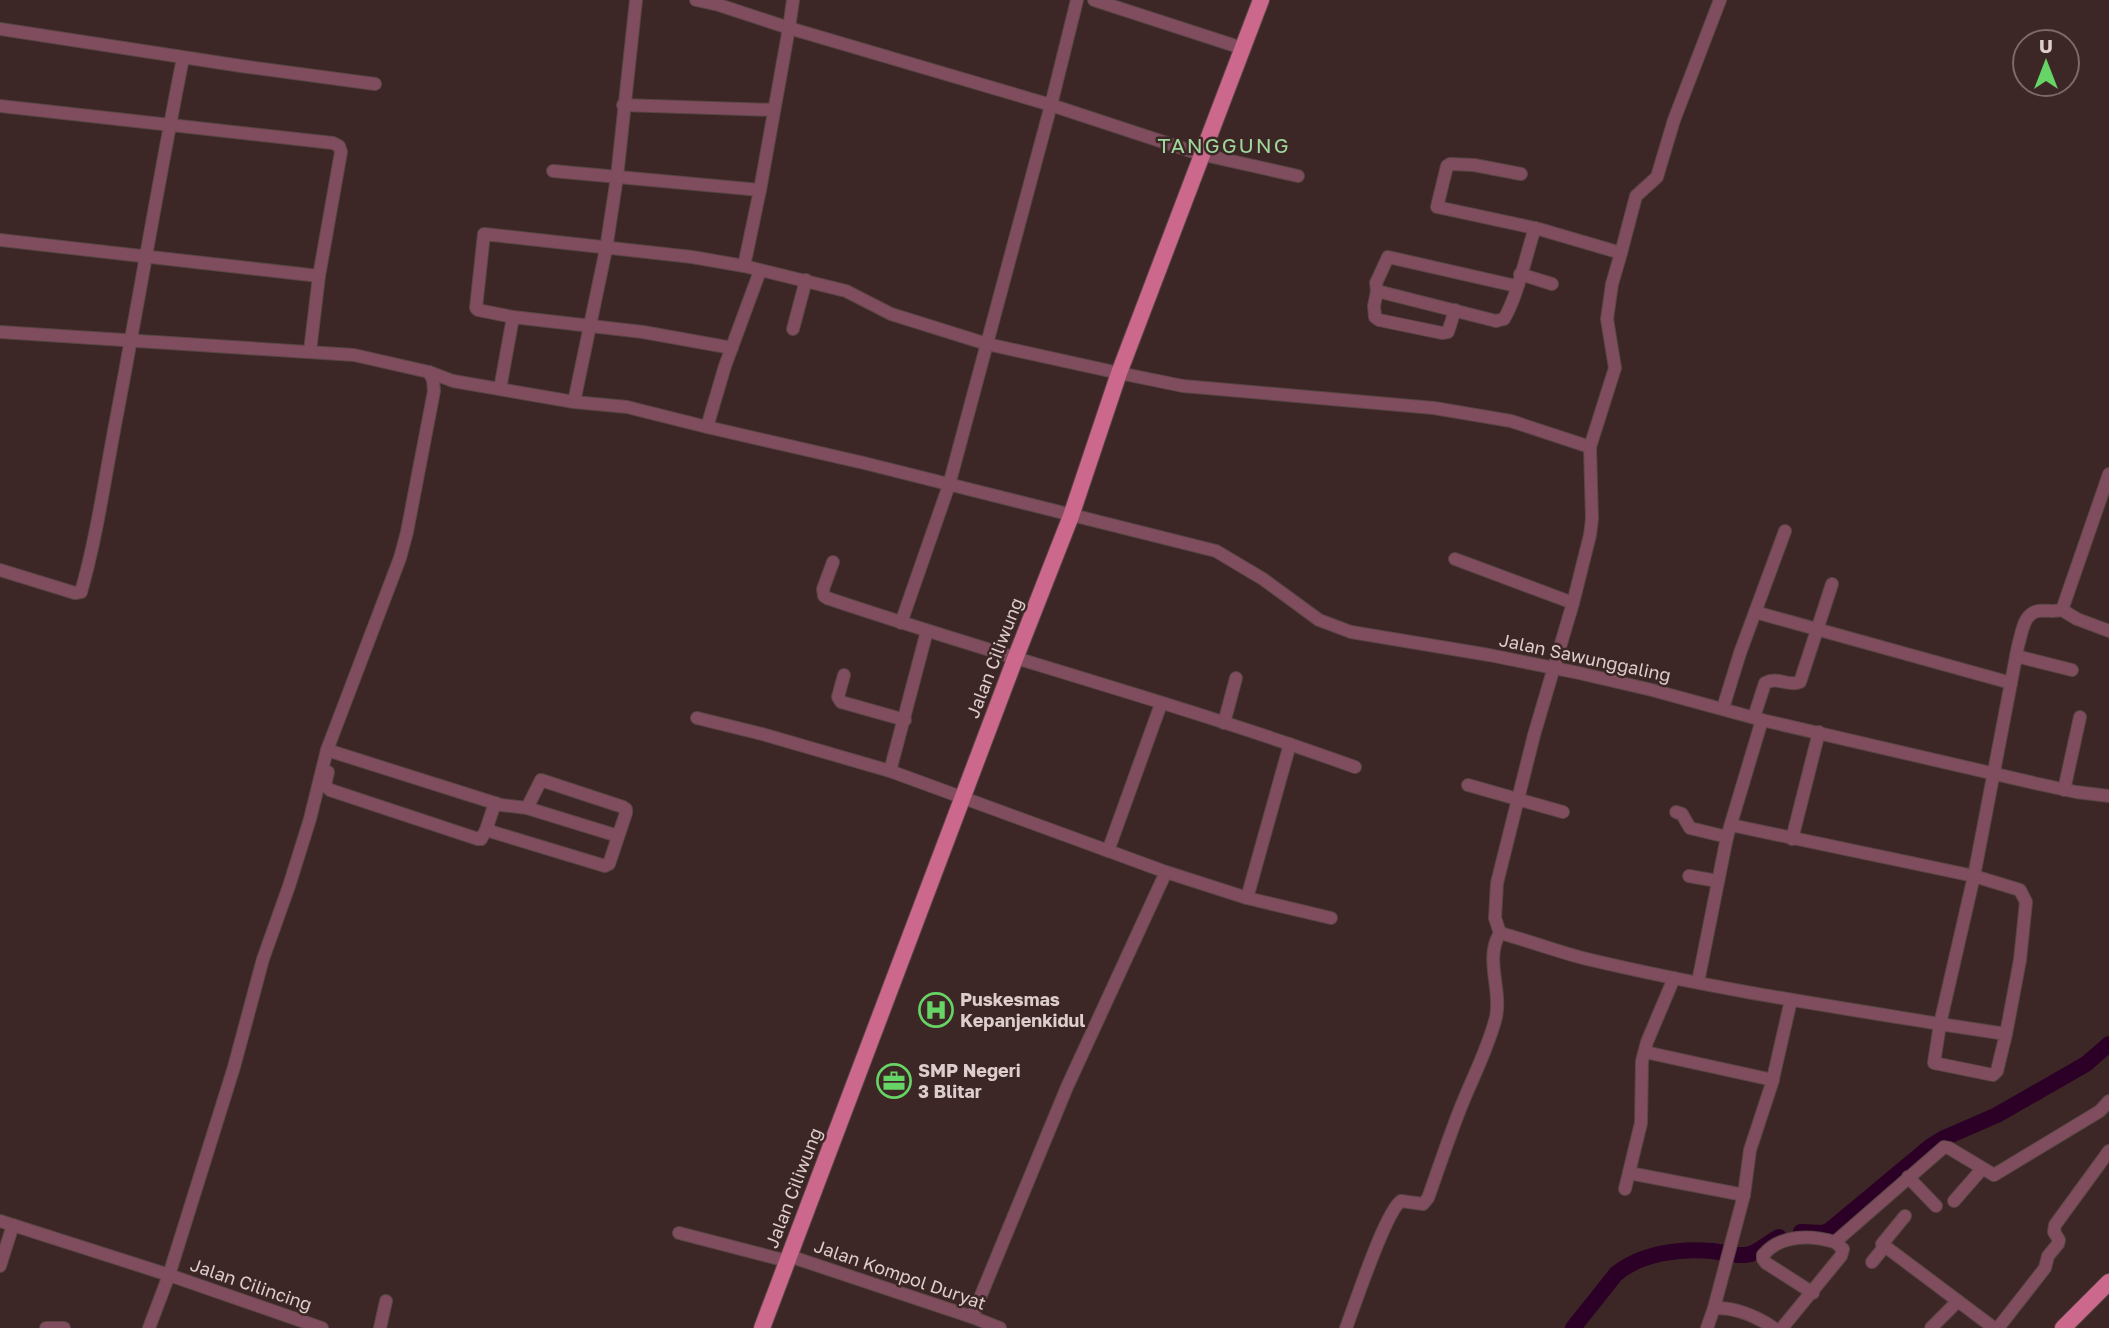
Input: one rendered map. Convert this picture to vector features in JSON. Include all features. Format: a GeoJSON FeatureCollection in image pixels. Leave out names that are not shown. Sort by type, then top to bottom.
{"type":"FeatureCollection","features":[{"type":"Feature","properties":{"kind":"main road","name":"Jalan Ciliwung"},"geometry":{"type":"LineString","coordinates":[[762,1328],[1071,516],[1119,373],[1200,154],[1261,0]]}},
{"type":"Feature","properties":{"kind":"main road"},"geometry":{"type":"LineString","coordinates":[[2063,1328],[2109,1282]]}},
{"type":"Feature","properties":{"kind":"street"},"geometry":{"type":"LineString","coordinates":[[574,402],[606,249],[617,177],[636,0]]}},
{"type":"Feature","properties":{"kind":"street"},"geometry":{"type":"LineString","coordinates":[[696,0],[1051,105],[1200,154],[1298,176]]}},
{"type":"Feature","properties":{"kind":"street"},"geometry":{"type":"LineString","coordinates":[[744,267],[793,0]]}},
{"type":"Feature","properties":{"kind":"street"},"geometry":{"type":"LineString","coordinates":[[901,623],[950,485],[1077,0]]}},
{"type":"Feature","properties":{"kind":"street"},"geometry":{"type":"LineString","coordinates":[[1094,0],[1242,48]]}},
{"type":"Feature","properties":{"kind":"street"},"geometry":{"type":"LineString","coordinates":[[1346,1328],[1384,1227],[1396,1204],[1401,1201],[1423,1204],[1428,1198],[1464,1100],[1488,1046],[1497,1007],[1493,955],[1500,933],[1494,918],[1497,883],[1517,800],[1590,536],[1590,447],[1615,368],[1607,319],[1612,284],[1636,196],[1657,177],[1674,120],[1720,0]]}},
{"type":"Feature","properties":{"kind":"street"},"geometry":{"type":"LineString","coordinates":[[0,29],[183,58],[375,84]]}},
{"type":"Feature","properties":{"kind":"street"},"geometry":{"type":"LineString","coordinates":[[0,570],[75,593],[81,592],[131,342],[144,257],[183,58]]}},
{"type":"Feature","properties":{"kind":"street"},"geometry":{"type":"LineString","coordinates":[[624,105],[774,110]]}},
{"type":"Feature","properties":{"kind":"street"},"geometry":{"type":"LineString","coordinates":[[0,106],[340,146],[310,352]]}},
{"type":"Feature","properties":{"kind":"street"},"geometry":{"type":"LineString","coordinates":[[1521,174],[1474,165],[1447,165],[1437,207],[1535,228],[1621,253]]}},
{"type":"Feature","properties":{"kind":"street"},"geometry":{"type":"LineString","coordinates":[[553,171],[760,190]]}},
{"type":"Feature","properties":{"kind":"street"},"geometry":{"type":"LineString","coordinates":[[1377,292],[1496,321],[1504,319],[1535,228]]}},
{"type":"Feature","properties":{"kind":"street"},"geometry":{"type":"LineString","coordinates":[[732,348],[643,332],[513,317],[478,310],[476,308],[484,234],[692,257],[806,280],[846,291],[891,314],[987,344],[1183,386],[1434,408],[1511,421],[1590,447]]}},
{"type":"Feature","properties":{"kind":"street"},"geometry":{"type":"LineString","coordinates":[[0,240],[319,276]]}},
{"type":"Feature","properties":{"kind":"street"},"geometry":{"type":"LineString","coordinates":[[1455,310],[1448,332],[1432,332],[1375,317],[1373,313],[1376,284],[1388,257],[1552,285]]}},
{"type":"Feature","properties":{"kind":"street"},"geometry":{"type":"LineString","coordinates":[[707,427],[732,348],[761,271]]}},
{"type":"Feature","properties":{"kind":"street"},"geometry":{"type":"LineString","coordinates":[[793,329],[806,280]]}},
{"type":"Feature","properties":{"kind":"street"},"geometry":{"type":"LineString","coordinates":[[500,388],[513,317]]}},
{"type":"Feature","properties":{"kind":"street","name":"Jalan Sawunggaling"},"geometry":{"type":"LineString","coordinates":[[0,332],[354,355],[429,372],[453,381],[574,402],[627,407],[1216,551],[1263,579],[1318,620],[1335,627],[1367,635],[1489,655],[1625,684],[1993,773],[2109,796]]}},
{"type":"Feature","properties":{"kind":"street"},"geometry":{"type":"LineString","coordinates":[[149,1328],[169,1275],[234,1067],[263,959],[331,751],[400,558],[434,391],[429,372]]}},
{"type":"Feature","properties":{"kind":"street"},"geometry":{"type":"LineString","coordinates":[[434,391],[453,381]]}},
{"type":"Feature","properties":{"kind":"street"},"geometry":{"type":"LineString","coordinates":[[2062,610],[2109,474]]}},
{"type":"Feature","properties":{"kind":"street"},"geometry":{"type":"LineString","coordinates":[[1723,708],[1784,531]]}},
{"type":"Feature","properties":{"kind":"street"},"geometry":{"type":"LineString","coordinates":[[1455,559],[1573,603]]}},
{"type":"Feature","properties":{"kind":"street"},"geometry":{"type":"LineString","coordinates":[[833,562],[823,589],[824,596],[1355,767]]}},
{"type":"Feature","properties":{"kind":"street"},"geometry":{"type":"LineString","coordinates":[[1699,982],[1717,881],[1765,683],[1771,680],[1793,684],[1800,682],[1832,584]]}},
{"type":"Feature","properties":{"kind":"street"},"geometry":{"type":"LineString","coordinates":[[1676,812],[1682,814],[1690,828],[1792,839],[1974,876],[2020,890],[2025,902],[2020,960],[1997,1071],[1992,1075],[1934,1063],[1940,1024],[1974,876],[2025,621],[2030,614],[2037,611],[2062,610],[2109,631]]}},
{"type":"Feature","properties":{"kind":"street"},"geometry":{"type":"LineString","coordinates":[[1755,612],[2011,683]]}},
{"type":"Feature","properties":{"kind":"street"},"geometry":{"type":"LineString","coordinates":[[890,771],[927,631]]}},
{"type":"Feature","properties":{"kind":"street"},"geometry":{"type":"LineString","coordinates":[[2016,656],[2072,670]]}},
{"type":"Feature","properties":{"kind":"street"},"geometry":{"type":"LineString","coordinates":[[844,675],[838,697],[841,702],[905,720]]}},
{"type":"Feature","properties":{"kind":"street"},"geometry":{"type":"LineString","coordinates":[[1224,723],[1236,678]]}},
{"type":"Feature","properties":{"kind":"street"},"geometry":{"type":"LineString","coordinates":[[1108,851],[1161,704]]}},
{"type":"Feature","properties":{"kind":"street"},"geometry":{"type":"LineString","coordinates":[[2064,789],[2080,717]]}},
{"type":"Feature","properties":{"kind":"street"},"geometry":{"type":"LineString","coordinates":[[697,718],[890,771],[1166,872],[1247,898],[1331,918]]}},
{"type":"Feature","properties":{"kind":"street"},"geometry":{"type":"LineString","coordinates":[[1792,839],[1819,732]]}},
{"type":"Feature","properties":{"kind":"street"},"geometry":{"type":"LineString","coordinates":[[1247,898],[1290,744]]}},
{"type":"Feature","properties":{"kind":"street"},"geometry":{"type":"LineString","coordinates":[[331,751],[499,804],[527,807],[618,836]]}},
{"type":"Feature","properties":{"kind":"street"},"geometry":{"type":"LineString","coordinates":[[331,751],[325,783],[330,790],[478,839],[490,831],[499,804]]}},
{"type":"Feature","properties":{"kind":"street"},"geometry":{"type":"LineString","coordinates":[[490,831],[605,866],[609,864],[626,809],[541,779],[527,807]]}},
{"type":"Feature","properties":{"kind":"street"},"geometry":{"type":"LineString","coordinates":[[1468,785],[1563,812]]}},
{"type":"Feature","properties":{"kind":"street"},"geometry":{"type":"LineString","coordinates":[[972,1317],[1067,1087],[1166,872]]}},
{"type":"Feature","properties":{"kind":"street"},"geometry":{"type":"LineString","coordinates":[[1689,876],[1717,881]]}},
{"type":"Feature","properties":{"kind":"street"},"geometry":{"type":"LineString","coordinates":[[1500,933],[1588,960],[1674,978],[1790,1000],[2006,1034]]}},
{"type":"Feature","properties":{"kind":"street"},"geometry":{"type":"LineString","coordinates":[[1625,1189],[1642,1116],[1641,1074],[1645,1052],[1674,978]]}},
{"type":"Feature","properties":{"kind":"street"},"geometry":{"type":"LineString","coordinates":[[1707,1328],[1744,1195],[1750,1150],[1773,1080],[1790,1000]]}},
{"type":"Feature","properties":{"kind":"street"},"geometry":{"type":"LineString","coordinates":[[1645,1052],[1773,1080]]}},
{"type":"Feature","properties":{"kind":"street"},"geometry":{"type":"LineString","coordinates":[[1835,1241],[1945,1147],[1995,1175],[2100,1111],[2109,1101]]}},
{"type":"Feature","properties":{"kind":"street"},"geometry":{"type":"LineString","coordinates":[[1905,1216],[1882,1242],[1885,1246],[1996,1328],[2045,1268],[2048,1256],[2059,1240],[2054,1232],[2054,1224],[2109,1151]]}},
{"type":"Feature","properties":{"kind":"street"},"geometry":{"type":"LineString","coordinates":[[1954,1201],[1982,1169]]}},
{"type":"Feature","properties":{"kind":"street"},"geometry":{"type":"LineString","coordinates":[[1629,1173],[1744,1195]]}},
{"type":"Feature","properties":{"kind":"street"},"geometry":{"type":"LineString","coordinates":[[1908,1177],[1936,1206]]}},
{"type":"Feature","properties":{"kind":"street","name":"Jalan Cilincing"},"geometry":{"type":"LineString","coordinates":[[0,1220],[322,1328]]}},
{"type":"Feature","properties":{"kind":"street"},"geometry":{"type":"LineString","coordinates":[[0,1266],[13,1225]]}},
{"type":"Feature","properties":{"kind":"street","name":"Jalan Kompol Duryat"},"geometry":{"type":"LineString","coordinates":[[679,1233],[788,1258],[1000,1328]]}},
{"type":"Feature","properties":{"kind":"street"},"geometry":{"type":"LineString","coordinates":[[1782,1328],[1813,1293],[1842,1254],[1842,1247],[1835,1241],[1815,1237],[1797,1238],[1777,1245],[1763,1255],[1766,1263],[1813,1293]]}},
{"type":"Feature","properties":{"kind":"street"},"geometry":{"type":"LineString","coordinates":[[1872,1262],[1885,1246]]}},
{"type":"Feature","properties":{"kind":"street"},"geometry":{"type":"LineString","coordinates":[[380,1328],[386,1301]]}},
{"type":"Feature","properties":{"kind":"street"},"geometry":{"type":"LineString","coordinates":[[1931,1328],[1958,1301]]}},
{"type":"Feature","properties":{"kind":"street"},"geometry":{"type":"LineString","coordinates":[[1714,1308],[1744,1312],[1774,1328]]}},
{"type":"Feature","properties":{"kind":"street"},"geometry":{"type":"LineString","coordinates":[[46,1328],[64,1328]]}},
{"type":"Feature","properties":{"kind":"waterway"},"geometry":{"type":"LineString","coordinates":[[1801,1232],[1823,1233],[1830,1230],[1931,1146],[1997,1115],[2086,1064],[2109,1044]]}},
{"type":"Feature","properties":{"kind":"waterway"},"geometry":{"type":"LineString","coordinates":[[1573,1328],[1616,1274],[1637,1261],[1687,1250],[1745,1255],[1759,1250],[1779,1237]]}},
{"type":"Feature","properties":{"kind":"place","name":"Puskesmas Kepanjenkidul"},"geometry":{"type":"Point","coordinates":[936,1010]}},
{"type":"Feature","properties":{"kind":"place","name":"SMP Negeri 3 Blitar"},"geometry":{"type":"Point","coordinates":[894,1081]}},
{"type":"Feature","properties":{"kind":"district","name":"TANGGUNG"},"geometry":{"type":"Point","coordinates":[1224,146]}}]}
